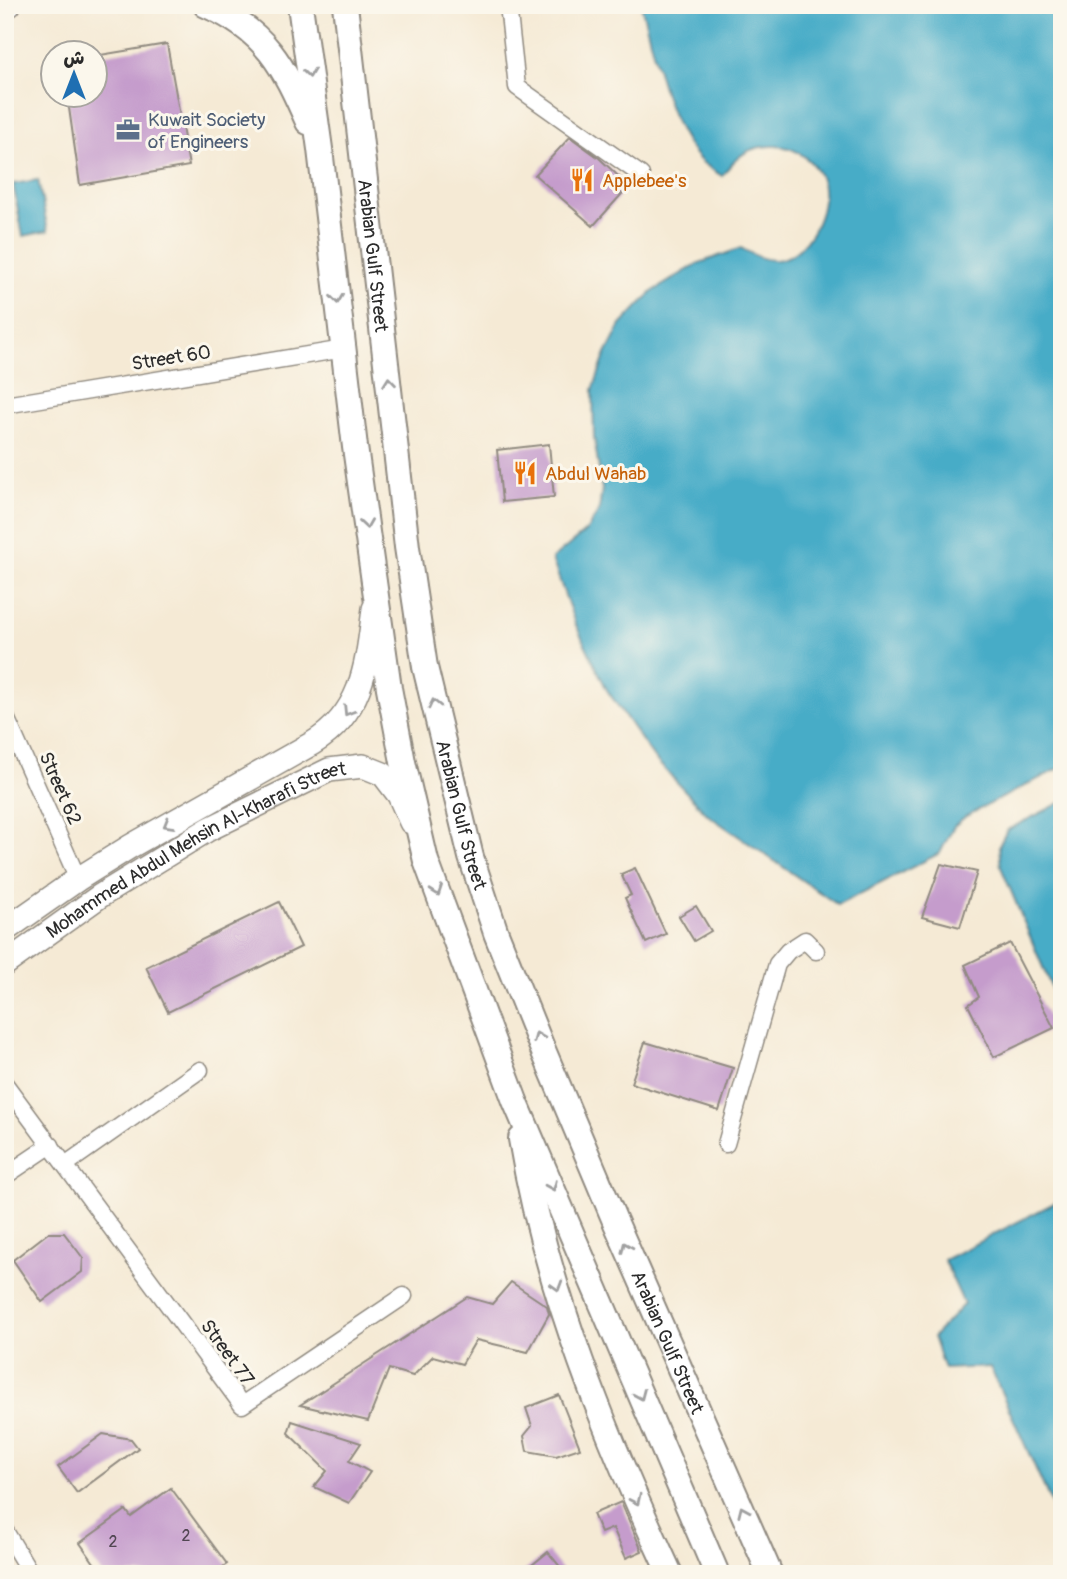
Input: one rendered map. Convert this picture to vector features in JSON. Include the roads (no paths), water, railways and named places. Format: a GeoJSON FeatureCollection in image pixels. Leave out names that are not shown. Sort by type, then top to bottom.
{"type":"FeatureCollection","features":[{"type":"Feature","properties":{"kind":"main road"},"geometry":{"type":"LineString","coordinates":[[206,5],[232,16],[245,26],[281,66],[320,149]]}},
{"type":"Feature","properties":{"kind":"main road"},"geometry":{"type":"LineString","coordinates":[[300,5],[355,447],[389,688],[426,861],[515,1101],[718,1574]]}},
{"type":"Feature","properties":{"kind":"main road","name":"Arabian Gulf Street"},"geometry":{"type":"LineString","coordinates":[[345,5],[407,547],[425,667],[471,857],[496,933],[615,1221],[770,1574]]}},
{"type":"Feature","properties":{"kind":"main road"},"geometry":{"type":"LineString","coordinates":[[355,447],[358,436],[365,430],[376,428],[386,435],[398,528],[407,547]]}},
{"type":"Feature","properties":{"kind":"main road","name":"Mohammed Abdul Mehsin Al-Kharafi Street"},"geometry":{"type":"LineString","coordinates":[[5,930],[78,879],[327,735],[345,716],[356,695],[365,667],[376,598]]}},
{"type":"Feature","properties":{"kind":"main road","name":"Mohammed Abdul Mehsin Al-Kharafi Street"},"geometry":{"type":"LineString","coordinates":[[5,964],[100,896],[209,829],[329,770],[353,766],[369,767],[383,774],[394,787],[426,861]]}},
{"type":"Feature","properties":{"kind":"main road"},"geometry":{"type":"LineString","coordinates":[[228,790],[240,795],[247,810]]}},
{"type":"Feature","properties":{"kind":"main road"},"geometry":{"type":"LineString","coordinates":[[515,1101],[535,1215],[577,1349],[627,1481],[670,1574]]}},
{"type":"Feature","properties":{"kind":"street"},"geometry":{"type":"LineString","coordinates":[[508,5],[517,87],[641,175]]}},
{"type":"Feature","properties":{"kind":"street","name":"Street 60"},"geometry":{"type":"LineString","coordinates":[[5,405],[344,349]]}},
{"type":"Feature","properties":{"kind":"street","name":"Street 62"},"geometry":{"type":"LineString","coordinates":[[5,715],[78,879]]}},
{"type":"Feature","properties":{"kind":"street"},"geometry":{"type":"LineString","coordinates":[[726,1144],[777,964],[788,951],[805,940],[816,951]]}},
{"type":"Feature","properties":{"kind":"street"},"geometry":{"type":"LineString","coordinates":[[65,1165],[200,1070]]}},
{"type":"Feature","properties":{"kind":"street","name":"Street 77"},"geometry":{"type":"LineString","coordinates":[[5,1084],[242,1405],[404,1296]]}},
{"type":"Feature","properties":{"kind":"street"},"geometry":{"type":"LineString","coordinates":[[5,1176],[51,1145]]}},
{"type":"Feature","properties":{"kind":"street"},"geometry":{"type":"LineString","coordinates":[[5,1531],[31,1574]]}},
{"type":"Feature","properties":{"kind":"water"},"geometry":{"type":"Polygon","coordinates":[[[641,5],[1062,5],[1062,767],[966,816],[954,826],[940,853],[838,905],[708,815],[654,758],[607,690],[575,623],[552,559],[586,531],[599,511],[602,489],[594,437],[593,390],[605,356],[621,325],[652,292],[697,264],[741,248],[771,260],[791,255],[808,239],[822,205],[822,183],[816,168],[798,152],[790,149],[758,147],[738,157],[722,176],[700,160],[688,145],[670,108],[641,5]]]}},
{"type":"Feature","properties":{"kind":"water"},"geometry":{"type":"Polygon","coordinates":[[[38,180],[48,231],[23,236],[13,184],[38,180]]]}},
{"type":"Feature","properties":{"kind":"water"},"geometry":{"type":"Polygon","coordinates":[[[1062,802],[1062,1013],[1001,867],[999,846],[1007,830],[1062,802]]]}},
{"type":"Feature","properties":{"kind":"water"},"geometry":{"type":"Polygon","coordinates":[[[1062,1199],[1062,1527],[990,1367],[944,1369],[933,1337],[964,1304],[944,1260],[1062,1199]]]}},
{"type":"Feature","properties":{"kind":"place","name":"Kuwait Society of Engineers"},"geometry":{"type":"Point","coordinates":[128,130]}},
{"type":"Feature","properties":{"kind":"place","name":"Applebee's"},"geometry":{"type":"Point","coordinates":[582,180]}},
{"type":"Feature","properties":{"kind":"place","name":"Abdul Wahab"},"geometry":{"type":"Point","coordinates":[525,473]}}]}
